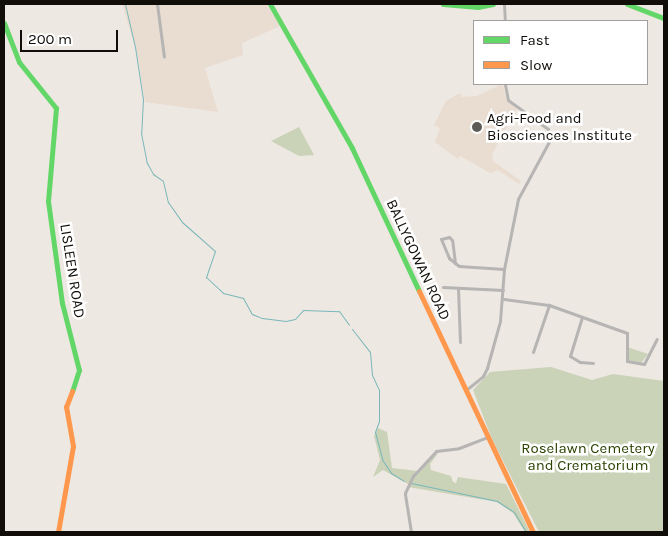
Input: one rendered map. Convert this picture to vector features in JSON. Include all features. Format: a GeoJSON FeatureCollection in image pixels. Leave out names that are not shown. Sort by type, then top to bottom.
{"type":"FeatureCollection","features":[{"type":"Feature","properties":{"kind":"street"},"geometry":{"type":"LineString","coordinates":[[157,4],[164,57]]}},
{"type":"Feature","properties":{"kind":"street","name":"BALLYGOWAN ROAD"},"geometry":{"type":"LineString","coordinates":[[270,4],[340,124],[533,532]]}},
{"type":"Feature","properties":{"kind":"street"},"geometry":{"type":"LineString","coordinates":[[443,4],[478,7],[493,4]]}},
{"type":"Feature","properties":{"kind":"street"},"geometry":{"type":"LineString","coordinates":[[504,4],[505,20]]}},
{"type":"Feature","properties":{"kind":"street"},"geometry":{"type":"LineString","coordinates":[[627,4],[664,18]]}},
{"type":"Feature","properties":{"kind":"street","name":"LISLEEN ROAD"},"geometry":{"type":"LineString","coordinates":[[4,24],[19,62],[56,108],[48,200],[62,303],[79,370],[66,408],[73,446],[58,532]]}},
{"type":"Feature","properties":{"kind":"street"},"geometry":{"type":"LineString","coordinates":[[466,390],[485,373],[504,299],[504,269],[518,198],[551,138],[548,129],[508,100],[505,85]]}},
{"type":"Feature","properties":{"kind":"street"},"geometry":{"type":"LineString","coordinates":[[455,263],[451,238],[441,239],[449,258],[455,263],[470,269],[504,269]]}},
{"type":"Feature","properties":{"kind":"street"},"geometry":{"type":"LineString","coordinates":[[443,287],[503,290]]}},
{"type":"Feature","properties":{"kind":"street"},"geometry":{"type":"LineString","coordinates":[[458,288],[460,342]]}},
{"type":"Feature","properties":{"kind":"street"},"geometry":{"type":"LineString","coordinates":[[504,299],[549,304],[628,334],[625,353],[627,361],[644,364],[657,339]]}},
{"type":"Feature","properties":{"kind":"street"},"geometry":{"type":"LineString","coordinates":[[533,352],[549,304]]}},
{"type":"Feature","properties":{"kind":"street"},"geometry":{"type":"LineString","coordinates":[[582,317],[570,356],[580,362],[593,363]]}},
{"type":"Feature","properties":{"kind":"street"},"geometry":{"type":"LineString","coordinates":[[411,532],[405,493],[413,476],[436,451],[459,448],[473,440],[489,437]]}},
{"type":"Feature","properties":{"kind":"shaded area"},"geometry":{"type":"Polygon","coordinates":[[[122,4],[266,4],[280,26],[242,43],[243,55],[205,68],[218,112],[145,102],[137,53],[122,4]]]}},
{"type":"Feature","properties":{"kind":"shaded area"},"geometry":{"type":"Polygon","coordinates":[[[500,85],[503,86],[507,102],[517,108],[492,154],[493,161],[521,181],[519,184],[498,170],[490,173],[460,156],[458,159],[435,142],[440,128],[434,125],[446,101],[460,93],[462,97],[477,96],[500,85]]]}},
{"type":"Feature","properties":{"kind":"green space"},"geometry":{"type":"Polygon","coordinates":[[[299,127],[314,155],[299,156],[271,141],[299,127]]]}},
{"type":"Feature","properties":{"kind":"green space"},"geometry":{"type":"Polygon","coordinates":[[[627,347],[648,354],[641,363],[628,360],[627,347]]]}},
{"type":"Feature","properties":{"kind":"green space","name":"Roselawn Cemetery and Crematorium"},"geometry":{"type":"Polygon","coordinates":[[[551,367],[592,380],[613,374],[664,381],[664,532],[539,532],[492,439],[473,390],[490,372],[551,367]]]}},
{"type":"Feature","properties":{"kind":"green space"},"geometry":{"type":"Polygon","coordinates":[[[378,428],[387,432],[392,468],[418,471],[439,452],[430,464],[431,470],[451,476],[453,482],[456,483],[458,477],[506,484],[530,532],[525,532],[513,513],[497,502],[408,487],[408,484],[383,470],[373,477],[380,460],[374,436],[378,428]]]}},
{"type":"Feature","properties":{"kind":"waterway"},"geometry":{"type":"LineString","coordinates":[[125,4],[135,47],[143,99],[141,133],[147,163],[153,174],[163,181],[168,202],[182,222],[215,251],[206,277],[223,293],[243,298],[252,314],[262,318],[286,321],[295,319],[303,310],[339,311],[349,325]]}},
{"type":"Feature","properties":{"kind":"waterway"},"geometry":{"type":"LineString","coordinates":[[352,329],[370,352],[372,375],[379,390],[379,421],[375,432],[383,461],[391,473],[404,481]]}},
{"type":"Feature","properties":{"kind":"waterway"},"geometry":{"type":"LineString","coordinates":[[411,483],[497,501],[514,512],[526,532]]}},
{"type":"Feature","properties":{"kind":"traffic: fast"},"geometry":{"type":"LineString","coordinates":[[270,4],[352,148],[419,291]]}},
{"type":"Feature","properties":{"kind":"traffic: fast"},"geometry":{"type":"LineString","coordinates":[[443,4],[478,7],[493,4]]}},
{"type":"Feature","properties":{"kind":"traffic: fast"},"geometry":{"type":"LineString","coordinates":[[627,4],[664,18]]}},
{"type":"Feature","properties":{"kind":"traffic: fast"},"geometry":{"type":"LineString","coordinates":[[4,23],[19,62],[56,108],[48,201],[62,303],[79,370],[72,391]]}},
{"type":"Feature","properties":{"kind":"traffic: slow"},"geometry":{"type":"LineString","coordinates":[[419,291],[533,532]]}},
{"type":"Feature","properties":{"kind":"traffic: slow"},"geometry":{"type":"LineString","coordinates":[[58,532],[73,446],[66,407],[72,391]]}},
{"type":"Feature","properties":{"kind":"place","name":"Agri-Food and Biosciences Institute"},"geometry":{"type":"Point","coordinates":[477,127]}}]}
